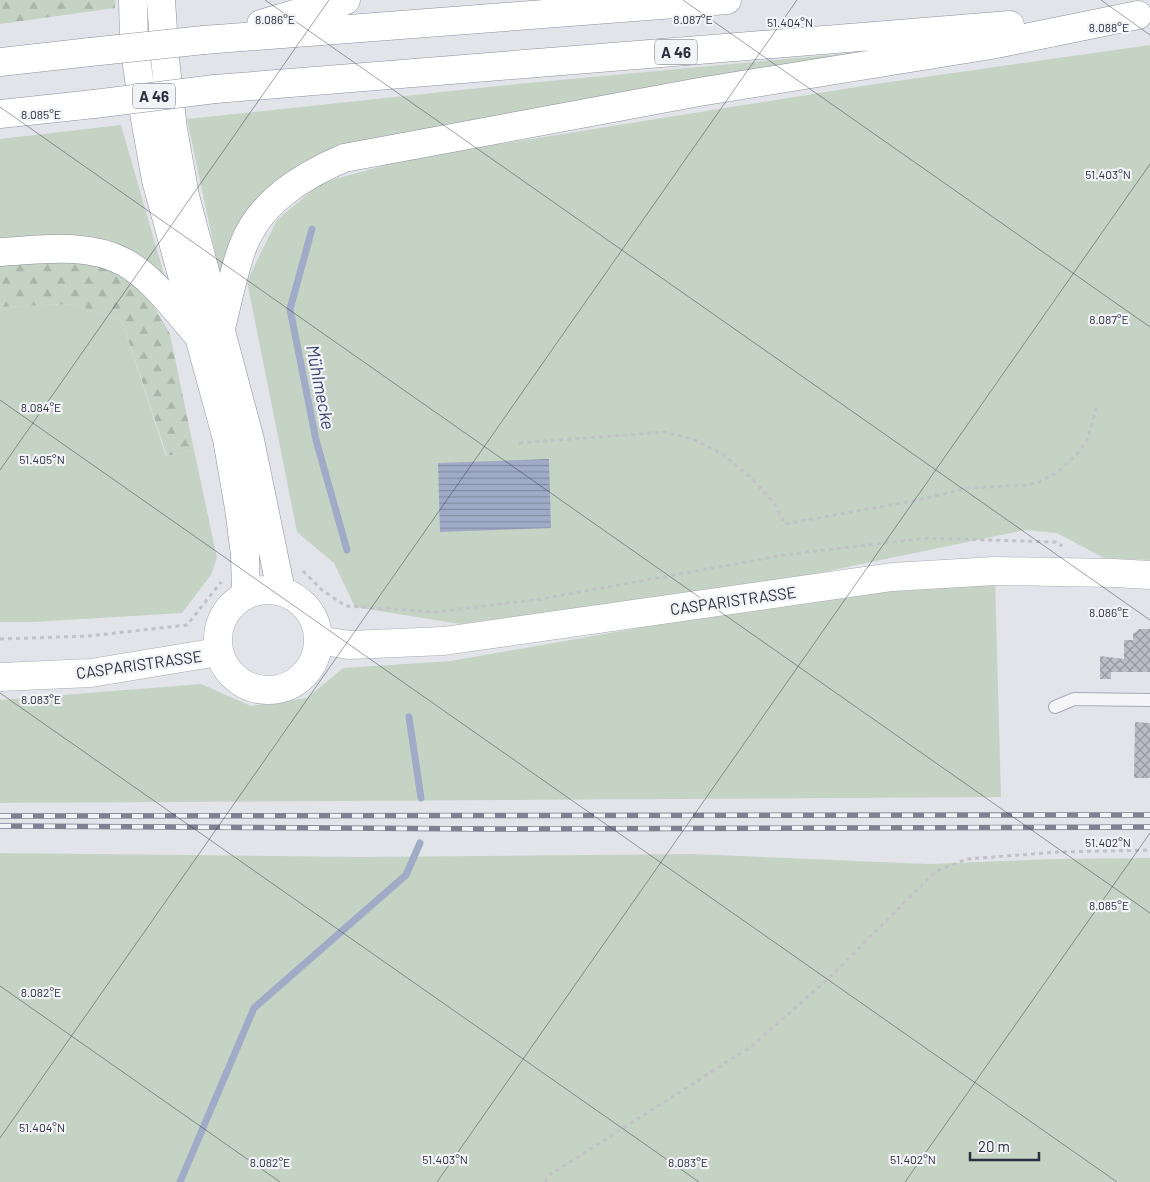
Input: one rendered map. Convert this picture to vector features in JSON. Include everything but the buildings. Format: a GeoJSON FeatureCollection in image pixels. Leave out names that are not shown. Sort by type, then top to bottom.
{"type":"FeatureCollection","features":[{"type":"Feature","properties":{"kind":"main road"},"geometry":{"type":"LineString","coordinates":[[133,0],[135,50],[156,180],[250,440],[281,591]]}},
{"type":"Feature","properties":{"kind":"main road"},"geometry":{"type":"LineString","coordinates":[[161,0],[171,109],[243,536],[246,594]]}},
{"type":"Feature","properties":{"kind":"main road"},"geometry":{"type":"LineString","coordinates":[[204,40],[308,10],[334,6],[346,0]]}},
{"type":"Feature","properties":{"kind":"main road"},"geometry":{"type":"LineString","coordinates":[[0,62],[204,40],[727,0]]}},
{"type":"Feature","properties":{"kind":"main road"},"geometry":{"type":"LineString","coordinates":[[210,332],[243,246],[253,226],[270,204],[293,185],[315,170],[344,158],[699,92],[991,45],[1144,15]]}},
{"type":"Feature","properties":{"kind":"main road","name":"A 46"},"geometry":{"type":"LineString","coordinates":[[0,114],[214,89],[1144,15]]}},
{"type":"Feature","properties":{"kind":"main road"},"geometry":{"type":"LineString","coordinates":[[0,252],[46,249],[89,250],[105,254],[124,262],[210,332]]}},
{"type":"Feature","properties":{"kind":"main road","name":"CASPARISTRASSE"},"geometry":{"type":"LineString","coordinates":[[318,640],[349,645],[444,641],[892,577],[995,571],[1114,572],[1150,575]]}},
{"type":"Feature","properties":{"kind":"main road"},"geometry":{"type":"LineString","coordinates":[[262,590],[281,591],[296,598],[317,623],[317,654],[313,664],[304,675],[288,686],[266,692],[245,686],[228,670],[218,652],[218,628],[223,616],[233,604],[246,594],[262,590]]}},
{"type":"Feature","properties":{"kind":"main road","name":"CASPARISTRASSE"},"geometry":{"type":"LineString","coordinates":[[0,677],[91,674],[218,652]]}},
{"type":"Feature","properties":{"kind":"lane"},"geometry":{"type":"LineString","coordinates":[[1055,707],[1074,699],[1150,700]]}},
{"type":"Feature","properties":{"kind":"path"},"geometry":{"type":"LineString","coordinates":[[519,443],[665,432],[693,439],[724,454],[750,478],[774,503],[785,524],[923,499],[967,488],[1027,485],[1039,482],[1058,472],[1078,453],[1087,440],[1097,406]]}},
{"type":"Feature","properties":{"kind":"path"},"geometry":{"type":"LineString","coordinates":[[302,570],[322,590],[346,606],[435,612],[541,599],[790,554],[928,538],[1056,542],[1064,547]]}},
{"type":"Feature","properties":{"kind":"path"},"geometry":{"type":"LineString","coordinates":[[0,639],[89,636],[187,625],[222,581]]}},
{"type":"Feature","properties":{"kind":"path"},"geometry":{"type":"LineString","coordinates":[[545,1182],[548,1176],[752,1046],[829,978],[934,872],[967,859],[1058,852],[1150,850]]}},
{"type":"Feature","properties":{"kind":"green space"},"geometry":{"type":"Polygon","coordinates":[[[0,0],[115,0],[115,8],[0,24],[0,0]]]}},
{"type":"Feature","properties":{"kind":"green space"},"geometry":{"type":"Polygon","coordinates":[[[1150,45],[1150,560],[1104,558],[1057,533],[1025,530],[775,582],[460,624],[355,607],[334,563],[297,532],[247,281],[277,220],[321,183],[407,159],[869,85],[1150,45]]]}},
{"type":"Feature","properties":{"kind":"green space"},"geometry":{"type":"Polygon","coordinates":[[[861,52],[619,96],[300,167],[221,280],[187,119],[517,84],[861,52]]]}},
{"type":"Feature","properties":{"kind":"green space"},"geometry":{"type":"Polygon","coordinates":[[[121,125],[165,278],[0,242],[0,139],[121,125]]]}},
{"type":"Feature","properties":{"kind":"green space"},"geometry":{"type":"Polygon","coordinates":[[[69,261],[109,266],[144,289],[170,334],[194,450],[167,456],[122,321],[73,304],[0,307],[0,265],[69,261]]]}},
{"type":"Feature","properties":{"kind":"green space"},"geometry":{"type":"Polygon","coordinates":[[[73,304],[122,321],[166,456],[194,450],[217,558],[211,575],[182,613],[33,622],[0,622],[0,307],[73,304]]]}},
{"type":"Feature","properties":{"kind":"green space"},"geometry":{"type":"Polygon","coordinates":[[[995,580],[1001,797],[0,803],[0,700],[201,684],[251,706],[307,698],[343,668],[451,661],[734,611],[900,585],[995,580]]]}},
{"type":"Feature","properties":{"kind":"green space"},"geometry":{"type":"Polygon","coordinates":[[[0,853],[360,857],[692,854],[928,864],[1055,859],[1150,858],[1150,1182],[0,1182],[0,853]]]}},
{"type":"Feature","properties":{"kind":"water"},"geometry":{"type":"Polygon","coordinates":[[[549,459],[551,528],[440,532],[438,463],[549,459]]]}},
{"type":"Feature","properties":{"kind":"waterway","name":"Mühlmecke"},"geometry":{"type":"LineString","coordinates":[[312,229],[290,309],[316,440],[347,550]]}},
{"type":"Feature","properties":{"kind":"waterway","name":"Mühlmecke"},"geometry":{"type":"LineString","coordinates":[[409,717],[421,798]]}},
{"type":"Feature","properties":{"kind":"waterway"},"geometry":{"type":"LineString","coordinates":[[180,1182],[254,1008],[406,875],[420,843]]}},
{"type":"Feature","properties":{"kind":"railway"},"geometry":{"type":"LineString","coordinates":[[0,816],[1150,815]]}},
{"type":"Feature","properties":{"kind":"railway"},"geometry":{"type":"LineString","coordinates":[[0,826],[492,829],[1150,827]]}}]}
